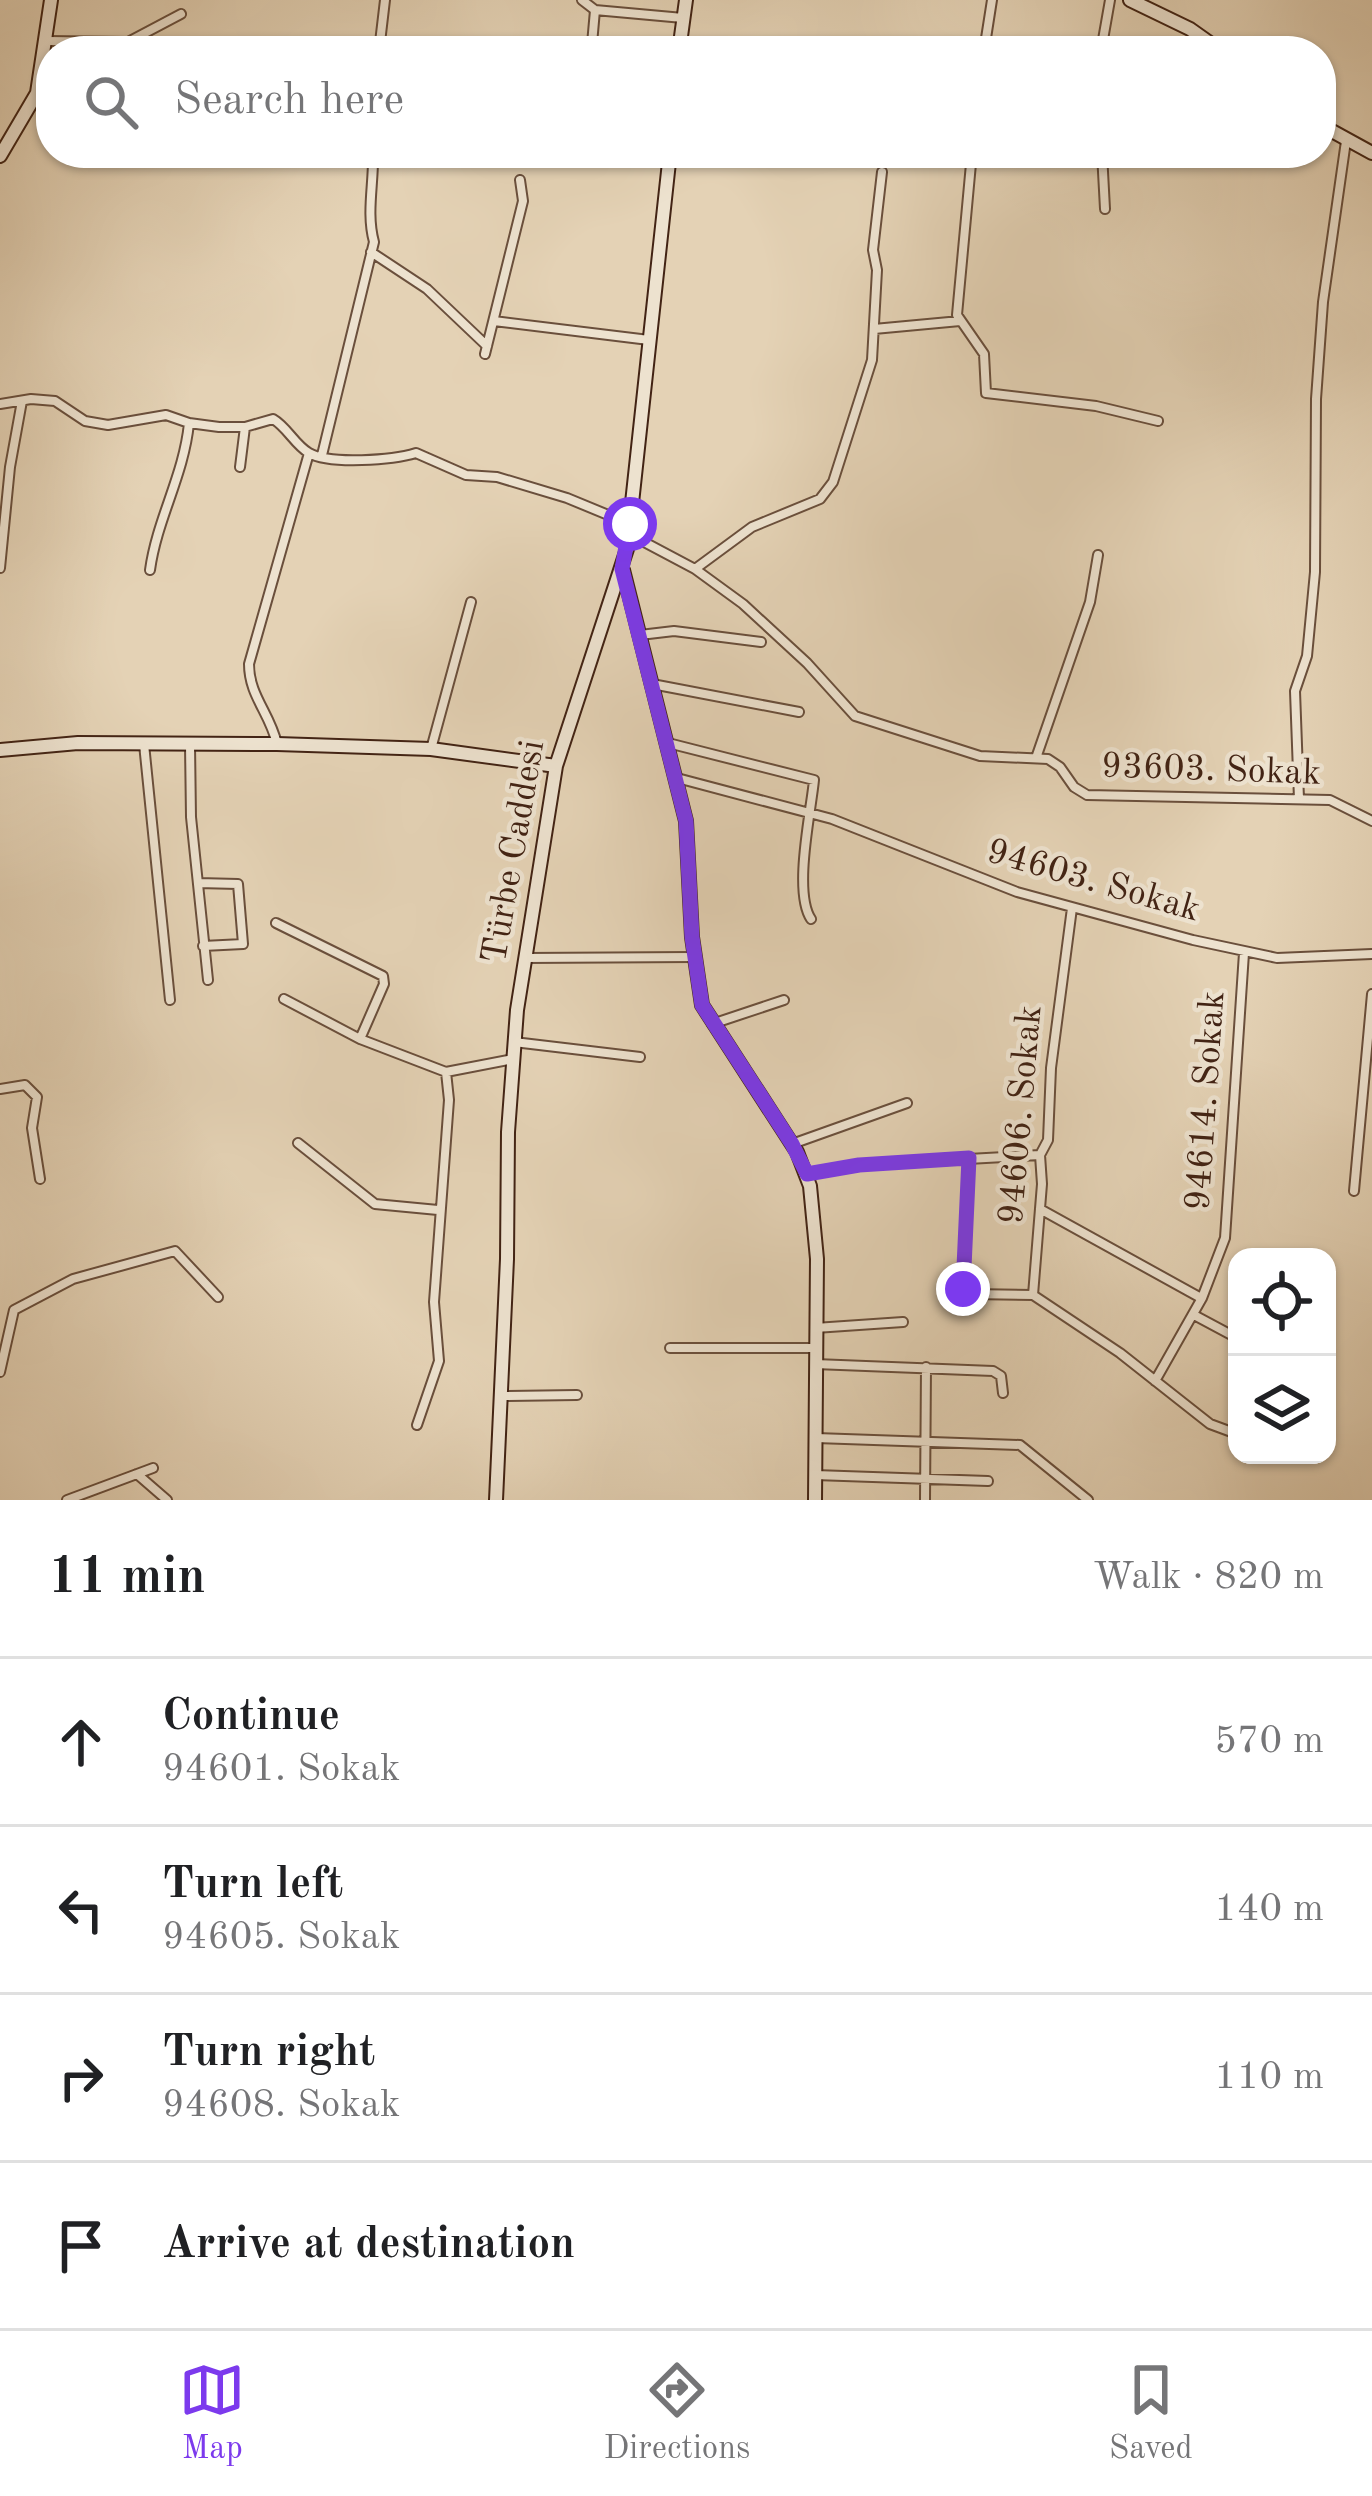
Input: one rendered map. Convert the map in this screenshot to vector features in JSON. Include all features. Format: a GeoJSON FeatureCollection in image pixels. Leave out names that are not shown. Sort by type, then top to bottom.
{"type":"FeatureCollection","features":[{"type":"Feature","properties":{"kind":"street"},"geometry":{"type":"LineString","coordinates":[[47,36],[51,0]]}},
{"type":"Feature","properties":{"kind":"street"},"geometry":{"type":"LineString","coordinates":[[381,36],[385,0]]}},
{"type":"Feature","properties":{"kind":"street"},"geometry":{"type":"LineString","coordinates":[[582,0],[595,10],[683,18]]}},
{"type":"Feature","properties":{"kind":"street"},"geometry":{"type":"LineString","coordinates":[[681,36],[686,0]]}},
{"type":"Feature","properties":{"kind":"street"},"geometry":{"type":"LineString","coordinates":[[986,36],[992,0]]}},
{"type":"Feature","properties":{"kind":"street"},"geometry":{"type":"LineString","coordinates":[[1104,36],[1110,0]]}},
{"type":"Feature","properties":{"kind":"street"},"geometry":{"type":"LineString","coordinates":[[1130,0],[1200,36]]}},
{"type":"Feature","properties":{"kind":"street"},"geometry":{"type":"LineString","coordinates":[[593,36],[595,10]]}},
{"type":"Feature","properties":{"kind":"street"},"geometry":{"type":"LineString","coordinates":[[139,36],[181,14]]}},
{"type":"Feature","properties":{"kind":"street"},"geometry":{"type":"LineString","coordinates":[[0,156],[36,96]]}},
{"type":"Feature","properties":{"kind":"street"},"geometry":{"type":"LineString","coordinates":[[1336,133],[1372,153]]}},
{"type":"Feature","properties":{"kind":"street"},"geometry":{"type":"LineString","coordinates":[[1299,800],[1295,692],[1307,656],[1315,572],[1316,399],[1323,302],[1346,139]]}},
{"type":"Feature","properties":{"kind":"street"},"geometry":{"type":"LineString","coordinates":[[322,455],[374,242],[368,220],[373,168]]}},
{"type":"Feature","properties":{"kind":"street","name":"Türbe Caddesi"},"geometry":{"type":"LineString","coordinates":[[496,1500],[514,1042],[556,766],[622,569],[630,529],[668,168]]}},
{"type":"Feature","properties":{"kind":"street"},"geometry":{"type":"LineString","coordinates":[[971,168],[956,315],[984,354],[986,393],[1096,406],[1158,422]]}},
{"type":"Feature","properties":{"kind":"street"},"geometry":{"type":"LineString","coordinates":[[1103,168],[1106,209]]}},
{"type":"Feature","properties":{"kind":"street"},"geometry":{"type":"LineString","coordinates":[[695,569],[752,526],[820,499],[833,482],[872,360],[878,269],[873,250],[882,172]]}},
{"type":"Feature","properties":{"kind":"street"},"geometry":{"type":"LineString","coordinates":[[371,252],[427,289],[486,350],[524,201],[520,180]]}},
{"type":"Feature","properties":{"kind":"street"},"geometry":{"type":"LineString","coordinates":[[494,321],[649,340]]}},
{"type":"Feature","properties":{"kind":"street"},"geometry":{"type":"LineString","coordinates":[[874,329],[962,321]]}},
{"type":"Feature","properties":{"kind":"street"},"geometry":{"type":"LineString","coordinates":[[0,568],[22,400]]}},
{"type":"Feature","properties":{"kind":"street"},"geometry":{"type":"LineString","coordinates":[[0,404],[55,401],[85,421],[108,425],[166,416],[245,428],[273,419],[309,453],[391,460],[416,453],[466,475],[497,477],[568,498],[695,569],[756,614],[855,716],[980,756],[1036,758],[1090,602],[1098,555]]}},
{"type":"Feature","properties":{"kind":"street"},"geometry":{"type":"LineString","coordinates":[[150,570],[186,454],[189,423]]}},
{"type":"Feature","properties":{"kind":"street"},"geometry":{"type":"LineString","coordinates":[[240,467],[245,428]]}},
{"type":"Feature","properties":{"kind":"street"},"geometry":{"type":"LineString","coordinates":[[277,744],[272,724],[249,685],[249,664],[309,453]]}},
{"type":"Feature","properties":{"kind":"street"},"geometry":{"type":"LineString","coordinates":[[622,569],[688,832],[694,957],[702,1005],[807,1174],[816,1246],[814,1500]]}},
{"type":"Feature","properties":{"kind":"street"},"geometry":{"type":"LineString","coordinates":[[431,749],[471,602]]}},
{"type":"Feature","properties":{"kind":"street"},"geometry":{"type":"LineString","coordinates":[[640,634],[674,631],[761,642]]}},
{"type":"Feature","properties":{"kind":"street"},"geometry":{"type":"LineString","coordinates":[[651,684],[799,712]]}},
{"type":"Feature","properties":{"kind":"street"},"geometry":{"type":"LineString","coordinates":[[667,742],[812,777],[805,907],[811,919]]}},
{"type":"Feature","properties":{"kind":"street"},"geometry":{"type":"LineString","coordinates":[[0,750],[78,743],[277,744],[431,749],[556,766]]}},
{"type":"Feature","properties":{"kind":"street"},"geometry":{"type":"LineString","coordinates":[[144,745],[170,1000]]}},
{"type":"Feature","properties":{"kind":"street"},"geometry":{"type":"LineString","coordinates":[[190,745],[208,980]]}},
{"type":"Feature","properties":{"kind":"street","name":"93603. Sokak"},"geometry":{"type":"LineString","coordinates":[[1036,758],[1055,762],[1079,792],[1101,797],[1341,802],[1372,821]]}},
{"type":"Feature","properties":{"kind":"street","name":"94603. Sokak"},"geometry":{"type":"LineString","coordinates":[[675,778],[882,837],[1017,892],[1244,953],[1277,958],[1372,954]]}},
{"type":"Feature","properties":{"kind":"street"},"geometry":{"type":"LineString","coordinates":[[198,883],[238,884],[243,944],[203,946]]}},
{"type":"Feature","properties":{"kind":"street","name":"94606. Sokak"},"geometry":{"type":"LineString","coordinates":[[1033,1294],[1040,1154],[1048,1140],[1051,1068],[1072,908]]}},
{"type":"Feature","properties":{"kind":"street"},"geometry":{"type":"LineString","coordinates":[[276,923],[383,976],[384,984],[360,1039]]}},
{"type":"Feature","properties":{"kind":"street","name":"94614. Sokak"},"geometry":{"type":"LineString","coordinates":[[1155,1381],[1202,1298],[1226,1228],[1244,953]]}},
{"type":"Feature","properties":{"kind":"street"},"geometry":{"type":"LineString","coordinates":[[525,958],[694,957]]}},
{"type":"Feature","properties":{"kind":"street"},"geometry":{"type":"LineString","coordinates":[[1354,1191],[1372,994]]}},
{"type":"Feature","properties":{"kind":"street"},"geometry":{"type":"LineString","coordinates":[[284,999],[360,1039],[446,1072],[513,1059]]}},
{"type":"Feature","properties":{"kind":"street"},"geometry":{"type":"LineString","coordinates":[[711,1024],[784,1000]]}},
{"type":"Feature","properties":{"kind":"street"},"geometry":{"type":"LineString","coordinates":[[514,1042],[640,1057]]}},
{"type":"Feature","properties":{"kind":"street"},"geometry":{"type":"LineString","coordinates":[[417,1425],[439,1361],[434,1302],[449,1100],[446,1072]]}},
{"type":"Feature","properties":{"kind":"street"},"geometry":{"type":"LineString","coordinates":[[0,1089],[25,1085],[37,1097],[32,1128],[40,1179]]}},
{"type":"Feature","properties":{"kind":"street"},"geometry":{"type":"LineString","coordinates":[[792,1144],[907,1103]]}},
{"type":"Feature","properties":{"kind":"street"},"geometry":{"type":"LineString","coordinates":[[298,1143],[376,1204],[438,1210]]}},
{"type":"Feature","properties":{"kind":"street"},"geometry":{"type":"LineString","coordinates":[[807,1174],[859,1165],[1040,1154]]}},
{"type":"Feature","properties":{"kind":"street"},"geometry":{"type":"LineString","coordinates":[[969,1158],[963,1289],[970,1294],[1033,1294],[1210,1424],[1228,1431]]}},
{"type":"Feature","properties":{"kind":"street"},"geometry":{"type":"LineString","coordinates":[[1040,1208],[1202,1298]]}},
{"type":"Feature","properties":{"kind":"street"},"geometry":{"type":"LineString","coordinates":[[0,1372],[14,1310],[73,1279],[175,1251],[218,1297]]}},
{"type":"Feature","properties":{"kind":"street"},"geometry":{"type":"LineString","coordinates":[[1194,1315],[1228,1333]]}},
{"type":"Feature","properties":{"kind":"street"},"geometry":{"type":"LineString","coordinates":[[815,1328],[903,1322]]}},
{"type":"Feature","properties":{"kind":"street"},"geometry":{"type":"LineString","coordinates":[[670,1348],[815,1348]]}},
{"type":"Feature","properties":{"kind":"street"},"geometry":{"type":"LineString","coordinates":[[815,1364],[993,1371],[1001,1376],[1003,1394]]}},
{"type":"Feature","properties":{"kind":"street"},"geometry":{"type":"LineString","coordinates":[[925,1500],[926,1367]]}},
{"type":"Feature","properties":{"kind":"street"},"geometry":{"type":"LineString","coordinates":[[502,1396],[577,1395]]}},
{"type":"Feature","properties":{"kind":"street"},"geometry":{"type":"LineString","coordinates":[[815,1438],[1020,1444],[1085,1499]]}},
{"type":"Feature","properties":{"kind":"street"},"geometry":{"type":"LineString","coordinates":[[67,1500],[153,1468]]}},
{"type":"Feature","properties":{"kind":"street"},"geometry":{"type":"LineString","coordinates":[[137,1474],[167,1500]]}},
{"type":"Feature","properties":{"kind":"street"},"geometry":{"type":"LineString","coordinates":[[814,1475],[988,1481]]}},
{"type":"Feature","properties":{"kind":"route"},"geometry":{"type":"LineString","coordinates":[[630,524],[622,569],[686,821],[692,937],[702,1005],[807,1174],[859,1165],[969,1158],[963,1289]]}}]}
